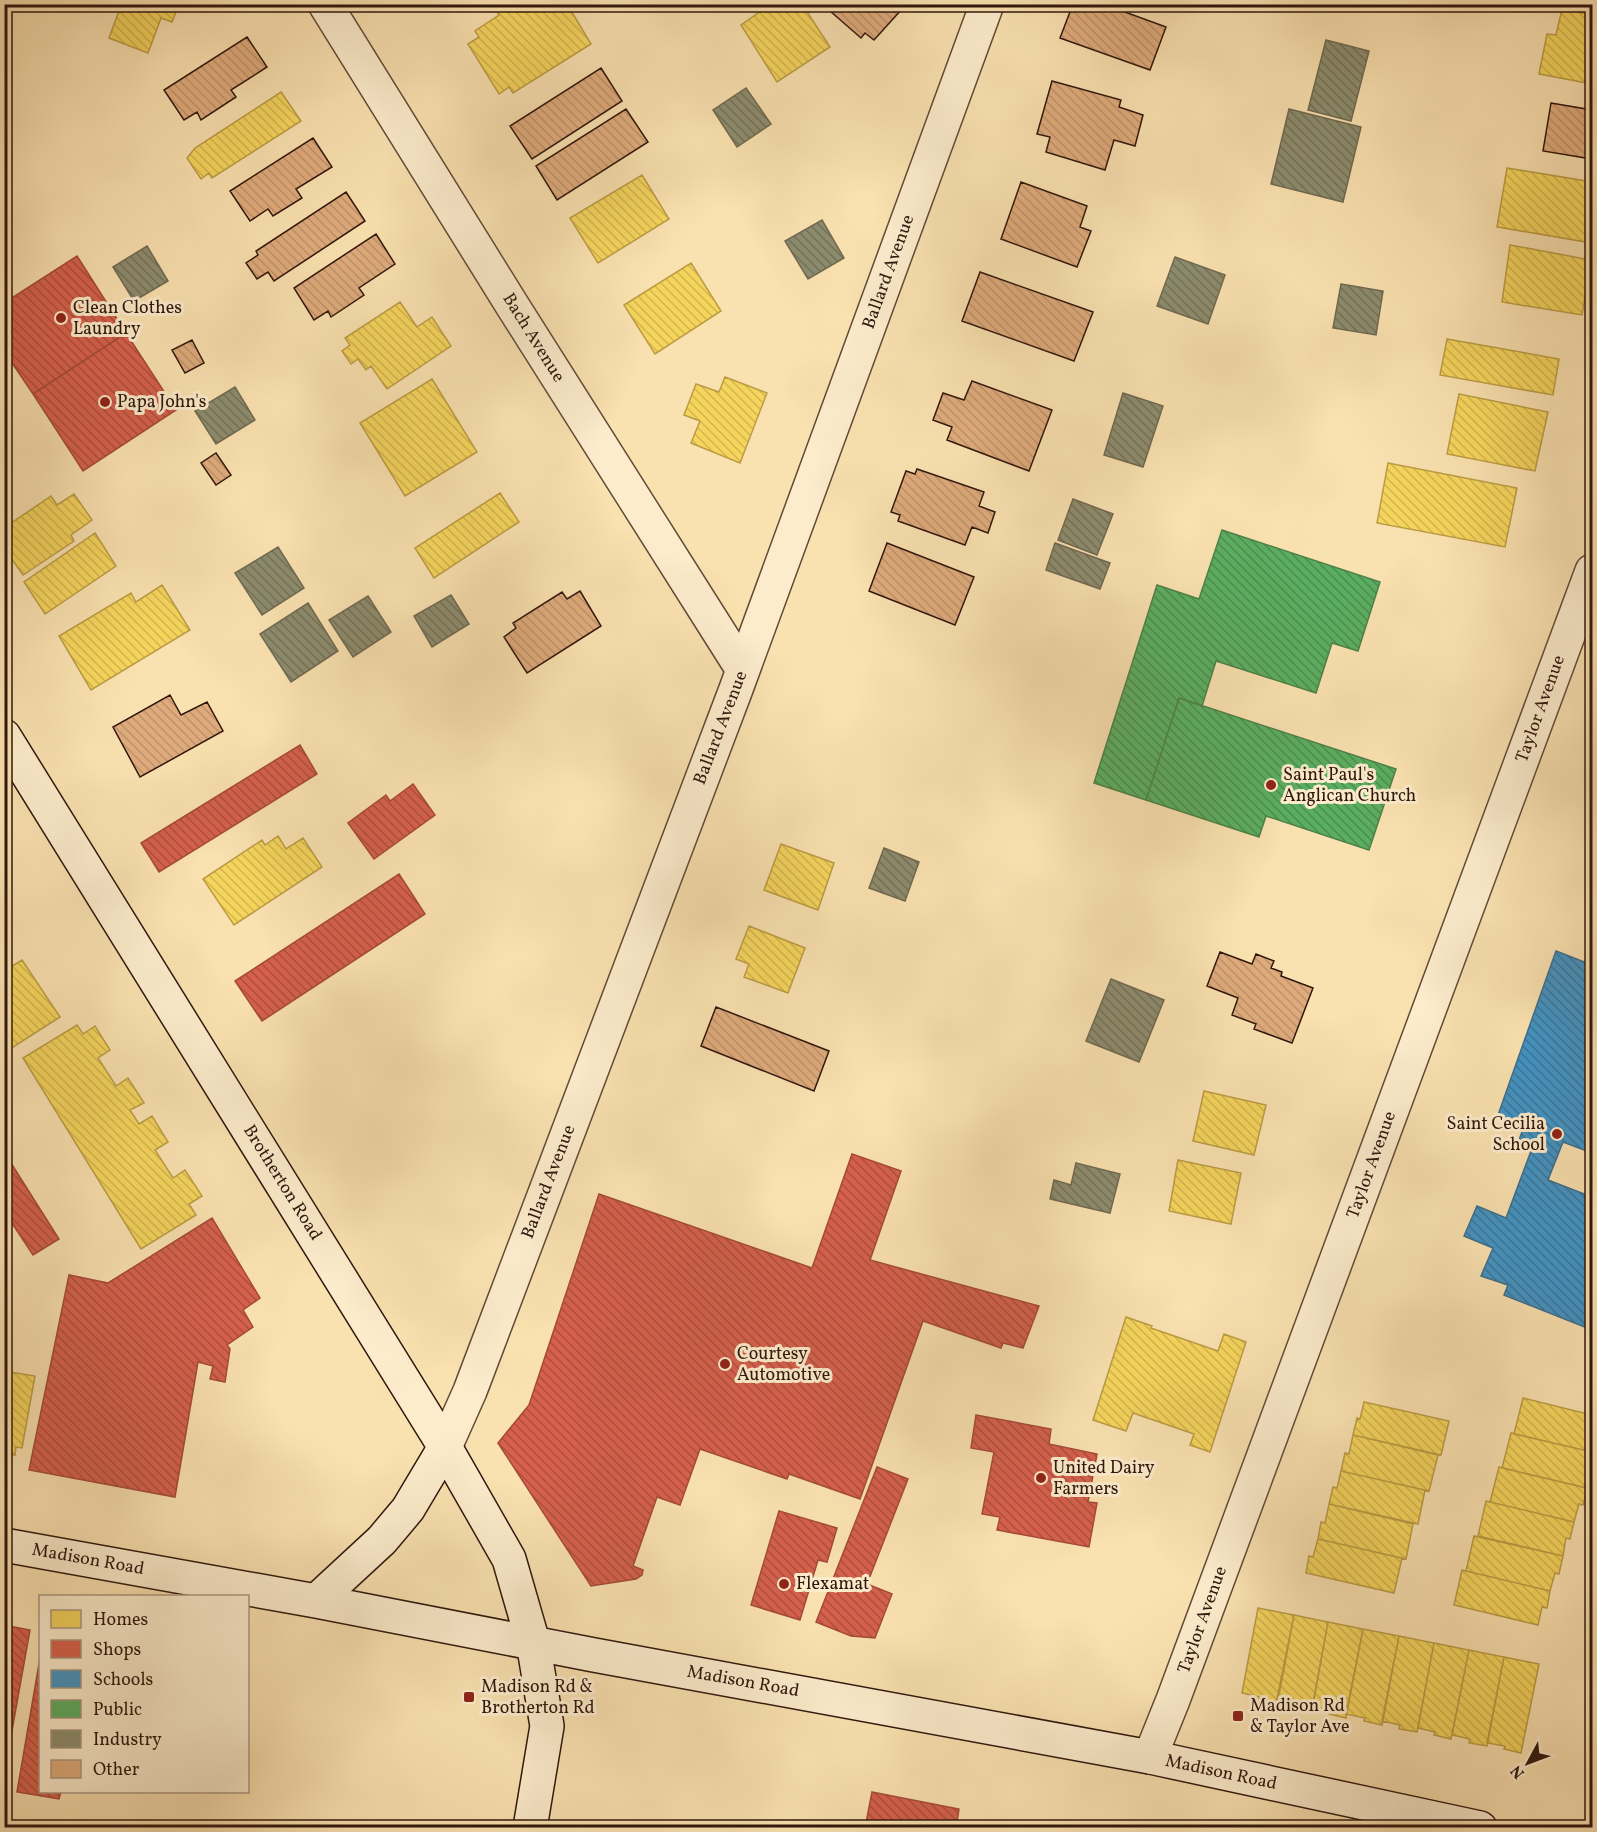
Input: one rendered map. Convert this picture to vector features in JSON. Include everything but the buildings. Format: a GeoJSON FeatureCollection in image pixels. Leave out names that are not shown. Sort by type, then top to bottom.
{"type":"FeatureCollection","features":[{"type":"Feature","properties":{"kind":"street","name":"Bach Avenue"},"geometry":{"type":"LineString","coordinates":[[325,4],[743,670]]}},
{"type":"Feature","properties":{"kind":"street","name":"Ballard Avenue"},"geometry":{"type":"LineString","coordinates":[[316,1601],[382,1540],[408,1509],[445,1448],[470,1391],[743,670],[987,4]]}},
{"type":"Feature","properties":{"kind":"street","name":"Taylor Avenue"},"geometry":{"type":"LineString","coordinates":[[1150,1757],[1593,571]]}},
{"type":"Feature","properties":{"kind":"street","name":"Brotherton Road"},"geometry":{"type":"LineString","coordinates":[[4,736],[445,1448],[508,1558],[533,1642],[547,1726],[530,1827]]}},
{"type":"Feature","properties":{"kind":"street","name":"Madison Road"},"geometry":{"type":"LineString","coordinates":[[4,1545],[1150,1757],[1480,1827]]}},
{"type":"Feature","properties":{"kind":"place","name":"Clean Clothes Laundry"},"geometry":{"type":"Point","coordinates":[61,318]}},
{"type":"Feature","properties":{"kind":"place","name":"Papa John's"},"geometry":{"type":"Point","coordinates":[105,402]}},
{"type":"Feature","properties":{"kind":"place","name":"Saint Paul's Anglican Church"},"geometry":{"type":"Point","coordinates":[1271,785]}},
{"type":"Feature","properties":{"kind":"place","name":"Saint Cecilia School"},"geometry":{"type":"Point","coordinates":[1557,1134]}},
{"type":"Feature","properties":{"kind":"place","name":"Courtesy Automotive"},"geometry":{"type":"Point","coordinates":[725,1364]}},
{"type":"Feature","properties":{"kind":"place","name":"United Dairy Farmers"},"geometry":{"type":"Point","coordinates":[1041,1478]}},
{"type":"Feature","properties":{"kind":"place","name":"Flexamat"},"geometry":{"type":"Point","coordinates":[784,1584]}},
{"type":"Feature","properties":{"kind":"place","name":"Madison Rd & Brotherton Rd"},"geometry":{"type":"Point","coordinates":[469,1697]}},
{"type":"Feature","properties":{"kind":"place","name":"Madison Rd & Taylor Ave"},"geometry":{"type":"Point","coordinates":[1238,1716]}}]}
